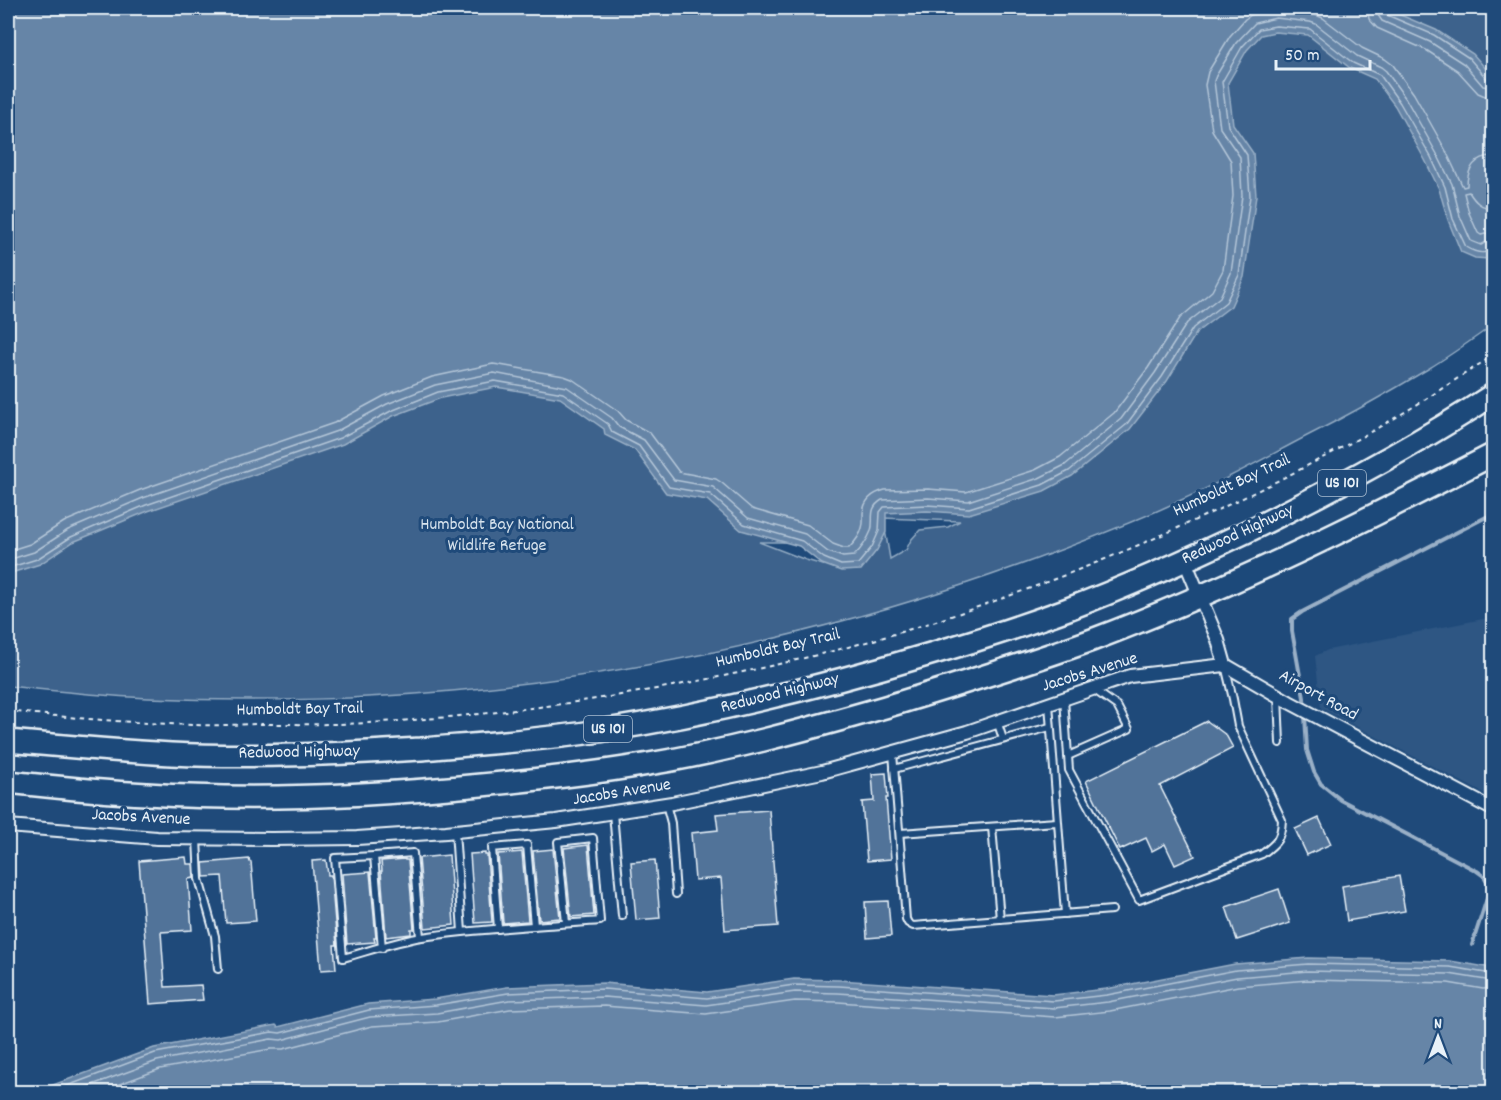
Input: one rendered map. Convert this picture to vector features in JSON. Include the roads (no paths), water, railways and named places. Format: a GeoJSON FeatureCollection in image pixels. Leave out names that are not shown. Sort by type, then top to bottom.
{"type":"FeatureCollection","features":[{"type":"Feature","properties":{"kind":"highway","name":"Redwood Highway"},"geometry":{"type":"LineString","coordinates":[[8,741],[173,754],[308,754],[454,746],[598,731],[698,714],[797,692],[986,637],[1070,608],[1185,561],[1306,503],[1382,462],[1430,435],[1494,394]]}},
{"type":"Feature","properties":{"kind":"highway","name":"US 101"},"geometry":{"type":"LineString","coordinates":[[8,782],[149,795],[256,797],[356,795],[552,778],[645,765],[744,744],[842,719],[983,678],[1093,639],[1320,542],[1494,454]]}},
{"type":"Feature","properties":{"kind":"street"},"geometry":{"type":"LineString","coordinates":[[1185,561],[1218,640],[1225,665]]}},
{"type":"Feature","properties":{"kind":"street","name":"Jacobs Avenue"},"geometry":{"type":"LineString","coordinates":[[8,826],[158,838],[357,838],[556,821],[666,804],[822,772],[997,722],[1130,676],[1225,665]]}},
{"type":"Feature","properties":{"kind":"street","name":"Airport Road"},"geometry":{"type":"LineString","coordinates":[[1225,665],[1283,699],[1494,810]]}},
{"type":"Feature","properties":{"kind":"lane"},"geometry":{"type":"LineString","coordinates":[[1064,699],[1069,770],[1139,900],[1262,854],[1275,844],[1282,831],[1282,819],[1238,726],[1225,665]]}},
{"type":"Feature","properties":{"kind":"lane"},"geometry":{"type":"LineString","coordinates":[[1068,756],[1129,729],[1117,706],[1093,689]]}},
{"type":"Feature","properties":{"kind":"lane"},"geometry":{"type":"LineString","coordinates":[[1280,742],[1283,699]]}},
{"type":"Feature","properties":{"kind":"lane"},"geometry":{"type":"LineString","coordinates":[[1049,704],[1065,914]]}},
{"type":"Feature","properties":{"kind":"lane"},"geometry":{"type":"LineString","coordinates":[[997,722],[1004,739]]}},
{"type":"Feature","properties":{"kind":"lane"},"geometry":{"type":"LineString","coordinates":[[894,769],[1050,727]]}},
{"type":"Feature","properties":{"kind":"lane"},"geometry":{"type":"LineString","coordinates":[[948,737],[953,753]]}},
{"type":"Feature","properties":{"kind":"lane"},"geometry":{"type":"LineString","coordinates":[[893,753],[908,923],[913,926],[1112,910]]}},
{"type":"Feature","properties":{"kind":"lane"},"geometry":{"type":"LineString","coordinates":[[666,804],[671,823],[676,894]]}},
{"type":"Feature","properties":{"kind":"lane"},"geometry":{"type":"LineString","coordinates":[[613,813],[622,916]]}},
{"type":"Feature","properties":{"kind":"lane"},"geometry":{"type":"LineString","coordinates":[[900,833],[1058,822]]}},
{"type":"Feature","properties":{"kind":"lane"},"geometry":{"type":"LineString","coordinates":[[992,827],[1000,919]]}},
{"type":"Feature","properties":{"kind":"lane"},"geometry":{"type":"LineString","coordinates":[[455,831],[462,932]]}},
{"type":"Feature","properties":{"kind":"lane"},"geometry":{"type":"LineString","coordinates":[[420,937],[414,853],[335,858],[342,958],[420,937],[600,921],[593,838],[558,842],[566,924]]}},
{"type":"Feature","properties":{"kind":"lane"},"geometry":{"type":"LineString","coordinates":[[197,839],[199,879],[215,936],[219,969]]}},
{"type":"Feature","properties":{"kind":"lane"},"geometry":{"type":"LineString","coordinates":[[498,929],[492,848],[527,845],[534,926]]}},
{"type":"Feature","properties":{"kind":"lane"},"geometry":{"type":"LineString","coordinates":[[374,856],[382,948]]}},
{"type":"Feature","properties":{"kind":"water"},"geometry":{"type":"Polygon","coordinates":[[[8,8],[1384,8],[1436,30],[1473,54],[1493,77],[1494,176],[1489,180],[1494,209],[1492,250],[1489,259],[1475,258],[1461,252],[1439,189],[1425,160],[1395,106],[1375,79],[1350,68],[1308,35],[1275,32],[1261,35],[1247,50],[1228,83],[1233,124],[1253,153],[1256,196],[1244,277],[1231,306],[1197,332],[1167,381],[1130,429],[1072,476],[1044,491],[969,514],[927,511],[886,513],[886,532],[877,550],[861,570],[841,571],[822,564],[799,546],[741,530],[707,500],[666,493],[635,450],[605,435],[604,429],[560,398],[496,387],[441,398],[393,416],[343,444],[148,511],[73,542],[40,564],[8,574],[8,8]]]}},
{"type":"Feature","properties":{"kind":"water"},"geometry":{"type":"Polygon","coordinates":[[[1308,958],[1450,961],[1486,967],[1493,962],[1493,1092],[34,1092],[154,1048],[276,1025],[278,1027],[368,1004],[435,999],[507,987],[604,983],[707,992],[794,979],[1053,995],[1106,989],[1235,964],[1308,958]]]}},
{"type":"Feature","properties":{"kind":"waterway"},"geometry":{"type":"LineString","coordinates":[[1472,945],[1489,892],[1484,876],[1341,800],[1321,784],[1314,772],[1307,750],[1304,698],[1292,631],[1292,619],[1494,513]]}},
{"type":"Feature","properties":{"kind":"park label","name":"Humboldt Bay National Wildlife Refuge"},"geometry":{"type":"Point","coordinates":[497,535]}}]}
